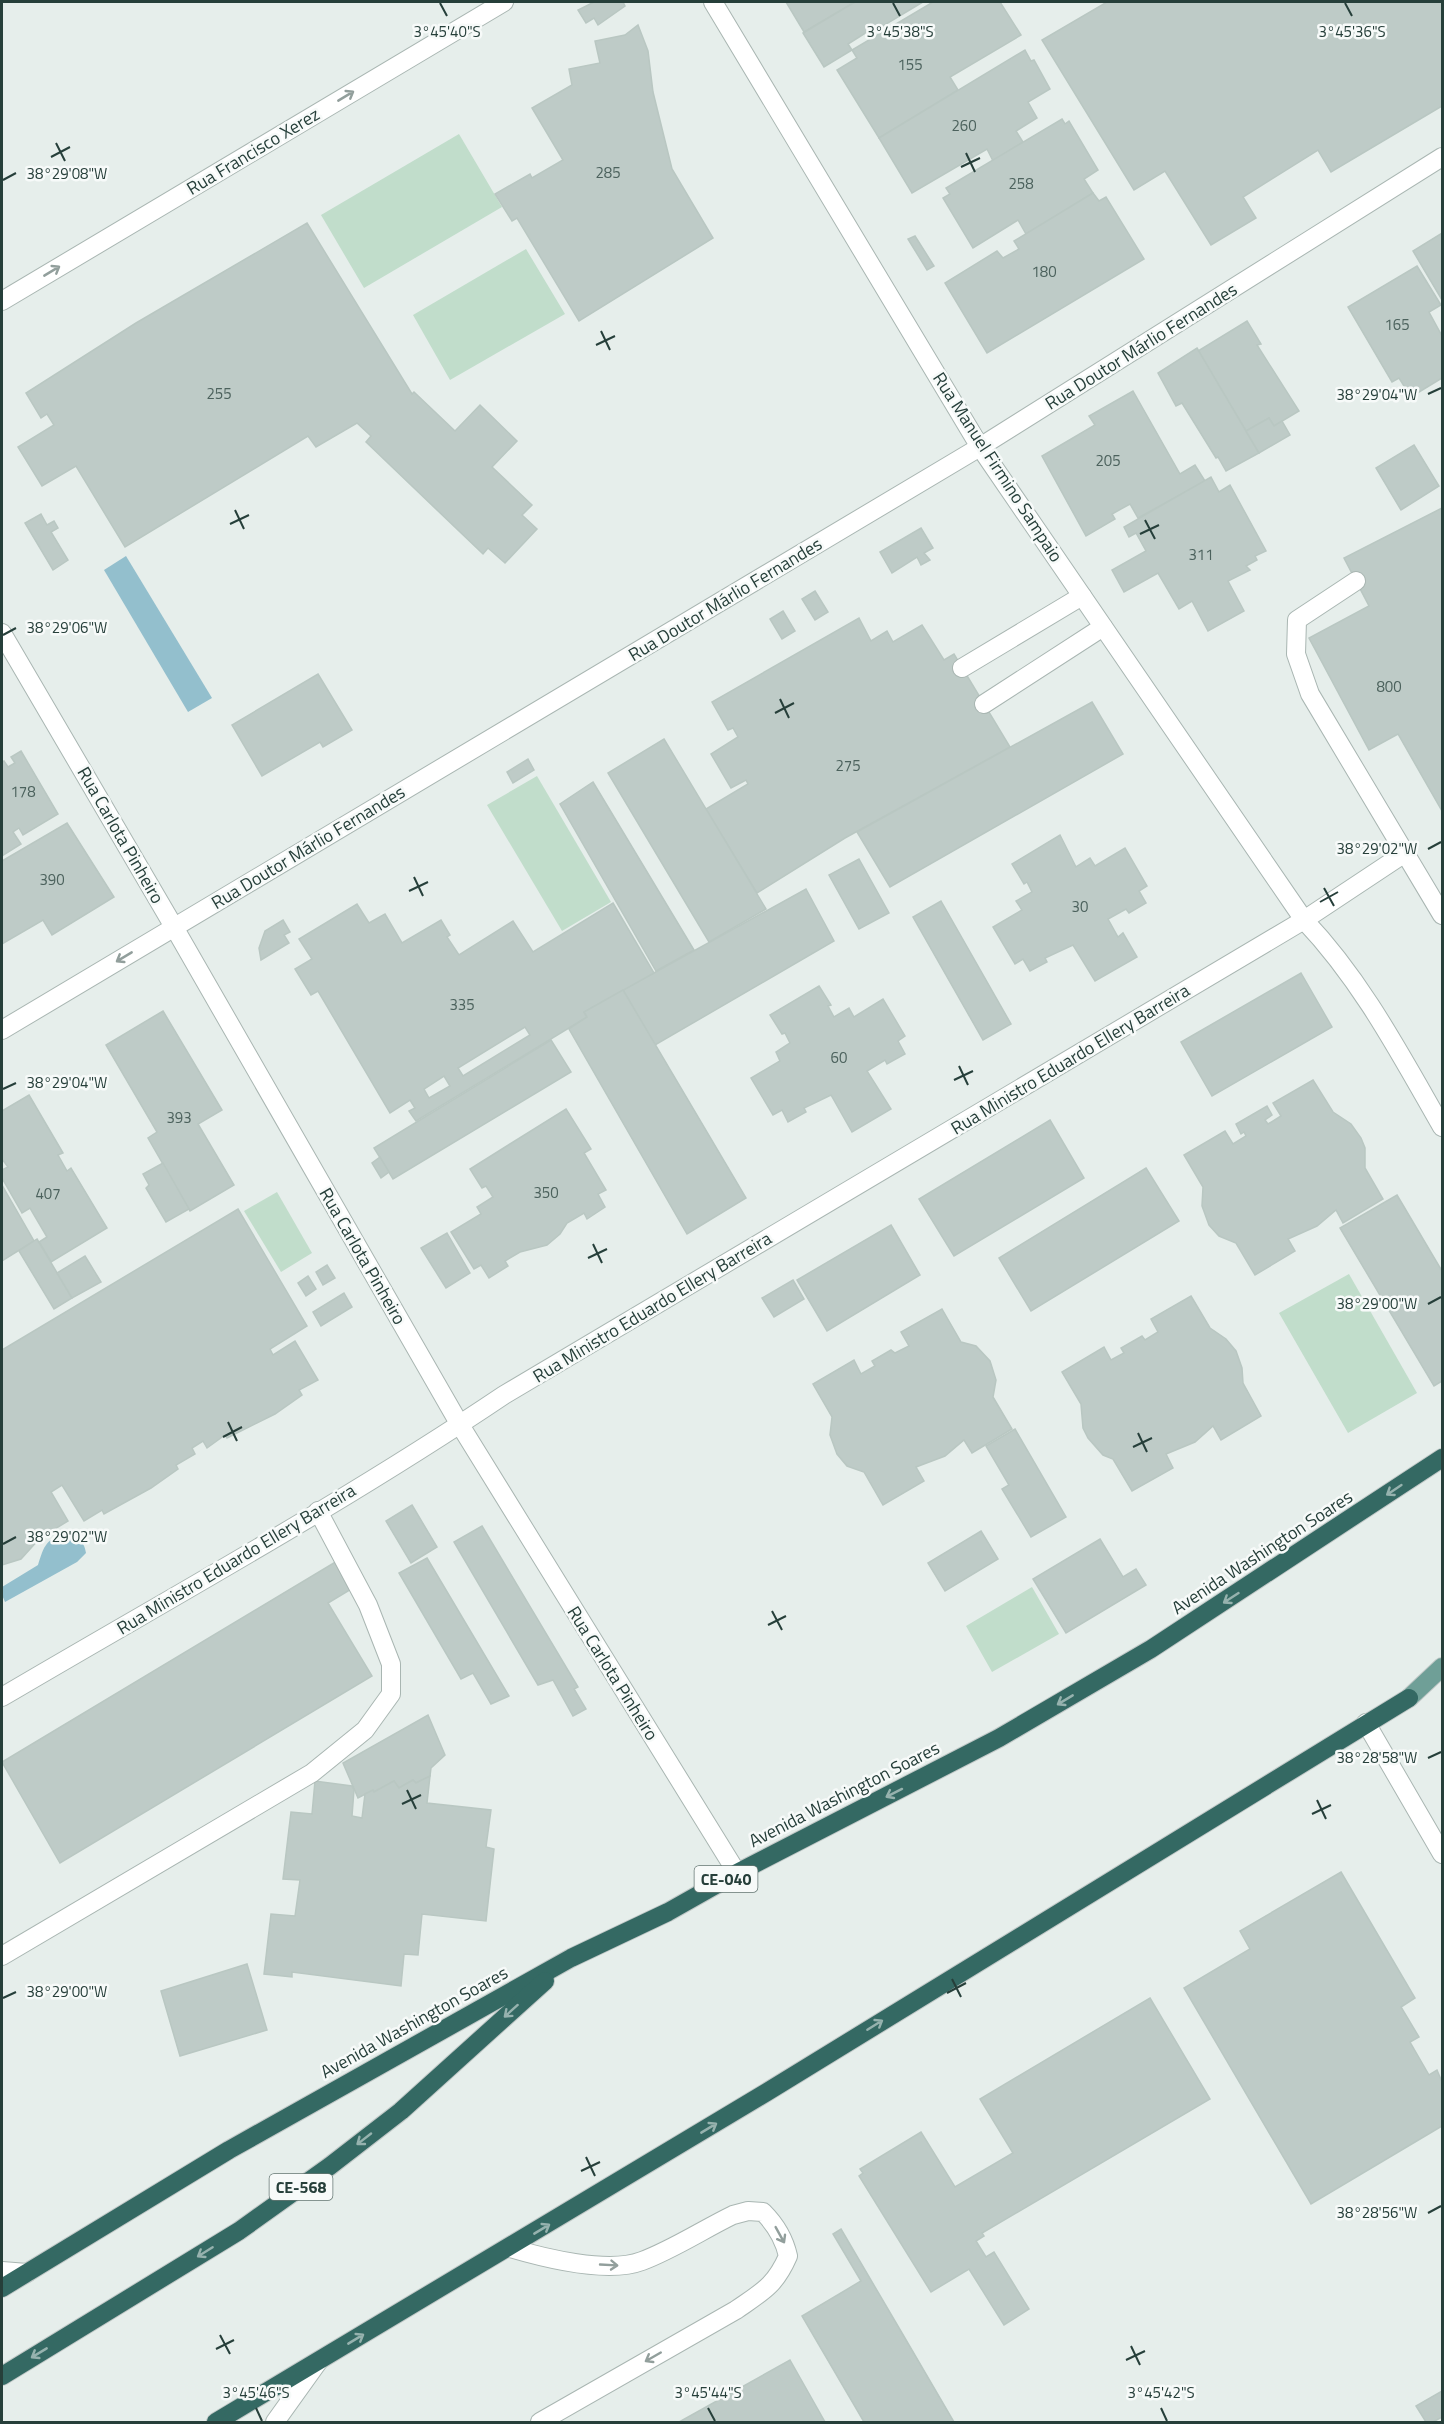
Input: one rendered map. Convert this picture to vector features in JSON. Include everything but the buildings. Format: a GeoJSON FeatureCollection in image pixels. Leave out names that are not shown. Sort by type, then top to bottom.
{"type":"FeatureCollection","features":[{"type":"Feature","properties":{"kind":"highway","name":"Avenida Washington Soares"},"geometry":{"type":"LineString","coordinates":[[2,2288],[229,2150],[571,1958],[668,1912],[737,1873],[999,1738],[1161,1643],[1443,1458]]}},
{"type":"Feature","properties":{"kind":"highway"},"geometry":{"type":"LineString","coordinates":[[216,2422],[510,2248],[1409,1698]]}},
{"type":"Feature","properties":{"kind":"highway","name":"CE-568"},"geometry":{"type":"LineString","coordinates":[[2,2376],[239,2231],[330,2166],[401,2111],[571,1958]]}},
{"type":"Feature","properties":{"kind":"main road"},"geometry":{"type":"LineString","coordinates":[[1409,1698],[1443,1667]]}},
{"type":"Feature","properties":{"kind":"main road"},"geometry":{"type":"LineString","coordinates":[[1409,1698],[1443,1683]]}},
{"type":"Feature","properties":{"kind":"street","name":"Rua Francisco Xerez"},"geometry":{"type":"LineString","coordinates":[[2,301],[504,2]]}},
{"type":"Feature","properties":{"kind":"street","name":"Rua Manuel Firmino Sampaio"},"geometry":{"type":"LineString","coordinates":[[713,2],[980,447],[1304,920],[1329,946],[1364,992],[1443,1127]]}},
{"type":"Feature","properties":{"kind":"street","name":"Rua Doutor Márlio Fernandes"},"geometry":{"type":"LineString","coordinates":[[2,1030],[980,447],[1443,157]]}},
{"type":"Feature","properties":{"kind":"street"},"geometry":{"type":"LineString","coordinates":[[1356,581],[1297,620],[1296,654],[1310,694],[1443,915]]}},
{"type":"Feature","properties":{"kind":"street"},"geometry":{"type":"LineString","coordinates":[[962,668],[1082,596]]}},
{"type":"Feature","properties":{"kind":"street"},"geometry":{"type":"LineString","coordinates":[[984,704],[1103,627]]}},
{"type":"Feature","properties":{"kind":"street","name":"Rua Carlota Pinheiro"},"geometry":{"type":"LineString","coordinates":[[2,633],[460,1425],[737,1873]]}},
{"type":"Feature","properties":{"kind":"street","name":"Rua Ministro Eduardo Ellery Barreira"},"geometry":{"type":"LineString","coordinates":[[2,1697],[318,1511],[460,1425],[504,1395],[1304,920],[1405,853]]}},
{"type":"Feature","properties":{"kind":"street"},"geometry":{"type":"LineString","coordinates":[[2,1956],[312,1773],[365,1730],[391,1694],[392,1664],[368,1605],[318,1511]]}},
{"type":"Feature","properties":{"kind":"street"},"geometry":{"type":"LineString","coordinates":[[1366,1723],[1443,1854]]}},
{"type":"Feature","properties":{"kind":"street"},"geometry":{"type":"LineString","coordinates":[[510,2248],[537,2256],[619,2265],[641,2262],[723,2220],[748,2211],[763,2212],[773,2222],[782,2235],[788,2256],[780,2275],[765,2291],[736,2310],[540,2422]]}},
{"type":"Feature","properties":{"kind":"street"},"geometry":{"type":"LineString","coordinates":[[2,2271],[27,2273]]}},
{"type":"Feature","properties":{"kind":"street"},"geometry":{"type":"LineString","coordinates":[[275,2422],[318,2362]]}},
{"type":"Feature","properties":{"kind":"green space"},"geometry":{"type":"Polygon","coordinates":[[[459,134],[502,207],[364,288],[321,215],[459,134]]]}},
{"type":"Feature","properties":{"kind":"green space"},"geometry":{"type":"Polygon","coordinates":[[[526,249],[565,314],[450,380],[413,315],[526,249]]]}},
{"type":"Feature","properties":{"kind":"green space"},"geometry":{"type":"Polygon","coordinates":[[[537,776],[611,902],[562,931],[487,805],[537,776]]]}},
{"type":"Feature","properties":{"kind":"green space"},"geometry":{"type":"Polygon","coordinates":[[[277,1192],[312,1253],[281,1272],[244,1211],[277,1192]]]}},
{"type":"Feature","properties":{"kind":"green space"},"geometry":{"type":"Polygon","coordinates":[[[1349,1274],[1417,1393],[1348,1433],[1279,1313],[1349,1274]]]}},
{"type":"Feature","properties":{"kind":"green space"},"geometry":{"type":"Polygon","coordinates":[[[1032,1587],[1059,1634],[992,1672],[966,1626],[1032,1587]]]}},
{"type":"Feature","properties":{"kind":"water"},"geometry":{"type":"Polygon","coordinates":[[[126,556],[212,698],[188,712],[104,570],[126,556]]]}},
{"type":"Feature","properties":{"kind":"water"},"geometry":{"type":"Polygon","coordinates":[[[63,1536],[79,1540],[86,1553],[77,1562],[5,1602],[2,1587],[38,1565],[48,1542],[63,1536]]]}}]}
